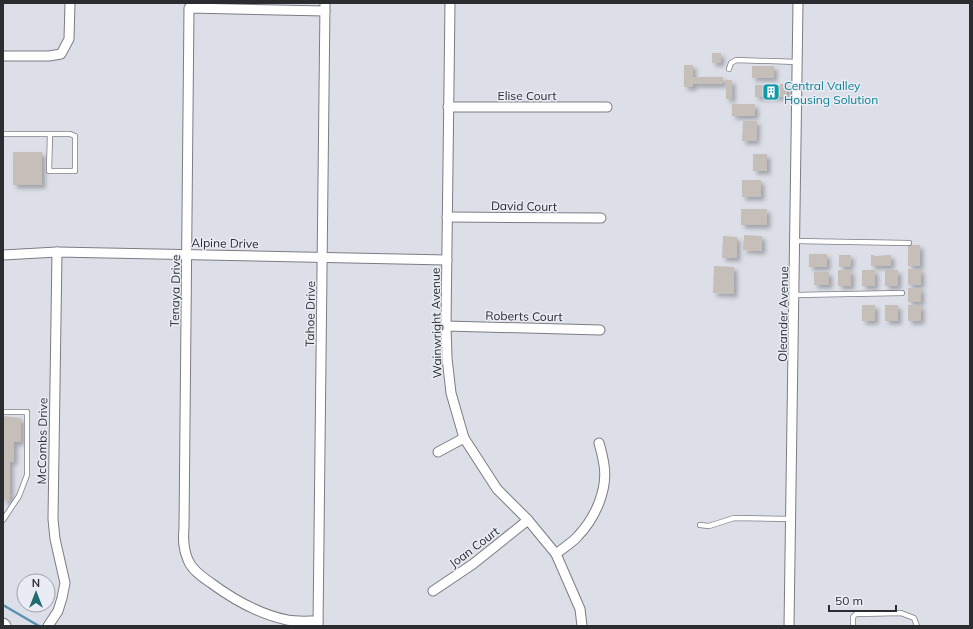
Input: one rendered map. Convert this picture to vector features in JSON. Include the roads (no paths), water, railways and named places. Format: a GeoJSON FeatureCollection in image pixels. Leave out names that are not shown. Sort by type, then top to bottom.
{"type":"FeatureCollection","features":[{"type":"Feature","properties":{"kind":"street"},"geometry":{"type":"LineString","coordinates":[[3,56],[49,56],[61,54],[69,39],[70,3]]}},
{"type":"Feature","properties":{"kind":"street","name":"Wainwright Avenue"},"geometry":{"type":"LineString","coordinates":[[450,3],[446,326],[447,358],[451,393],[464,438],[497,489],[528,520],[556,554],[580,609],[582,626]]}},
{"type":"Feature","properties":{"kind":"street","name":"Oleander Avenue"},"geometry":{"type":"LineString","coordinates":[[790,626],[798,3]]}},
{"type":"Feature","properties":{"kind":"street","name":"Tenaya Drive"},"geometry":{"type":"LineString","coordinates":[[318,624],[289,621],[274,617],[251,608],[223,593],[200,577],[188,562],[183,543],[188,254],[189,8],[325,7]]}},
{"type":"Feature","properties":{"kind":"street","name":"Tahoe Drive"},"geometry":{"type":"LineString","coordinates":[[318,624],[325,7]]}},
{"type":"Feature","properties":{"kind":"street","name":"Elise Court"},"geometry":{"type":"LineString","coordinates":[[448,107],[607,107]]}},
{"type":"Feature","properties":{"kind":"street","name":"David Court"},"geometry":{"type":"LineString","coordinates":[[447,217],[601,218]]}},
{"type":"Feature","properties":{"kind":"street","name":"Alpine Drive"},"geometry":{"type":"LineString","coordinates":[[3,256],[57,252],[322,256],[447,260]]}},
{"type":"Feature","properties":{"kind":"street","name":"McCombs Drive"},"geometry":{"type":"LineString","coordinates":[[48,626],[58,610],[65,583],[54,539],[53,519],[57,252]]}},
{"type":"Feature","properties":{"kind":"street","name":"Roberts Court"},"geometry":{"type":"LineString","coordinates":[[446,326],[600,330]]}},
{"type":"Feature","properties":{"kind":"street"},"geometry":{"type":"LineString","coordinates":[[438,452],[464,438]]}},
{"type":"Feature","properties":{"kind":"street"},"geometry":{"type":"LineString","coordinates":[[556,554],[577,537],[589,523],[596,511],[604,484],[604,465],[599,443]]}},
{"type":"Feature","properties":{"kind":"street","name":"Joan Court"},"geometry":{"type":"LineString","coordinates":[[433,591],[473,564],[528,520]]}},
{"type":"Feature","properties":{"kind":"lane"},"geometry":{"type":"LineString","coordinates":[[728,69],[731,63],[736,60],[798,62]]}},
{"type":"Feature","properties":{"kind":"lane"},"geometry":{"type":"LineString","coordinates":[[3,134],[50,134],[70,134],[75,136],[75,171],[49,171],[50,134]]}},
{"type":"Feature","properties":{"kind":"lane"},"geometry":{"type":"LineString","coordinates":[[796,241],[909,243]]}},
{"type":"Feature","properties":{"kind":"lane"},"geometry":{"type":"LineString","coordinates":[[795,295],[902,293]]}},
{"type":"Feature","properties":{"kind":"lane"},"geometry":{"type":"LineString","coordinates":[[3,412],[27,412],[27,475],[19,496],[3,520]]}},
{"type":"Feature","properties":{"kind":"lane"},"geometry":{"type":"LineString","coordinates":[[700,525],[709,526],[734,518],[792,519]]}},
{"type":"Feature","properties":{"kind":"lane"},"geometry":{"type":"LineString","coordinates":[[853,626],[853,617],[856,614],[901,613],[914,618],[917,626]]}},
{"type":"Feature","properties":{"kind":"waterway"},"geometry":{"type":"LineString","coordinates":[[3,605],[39,626]]}},
{"type":"Feature","properties":{"kind":"place","name":"Central Valley Housing Solution"},"geometry":{"type":"Point","coordinates":[771,92]}}]}
